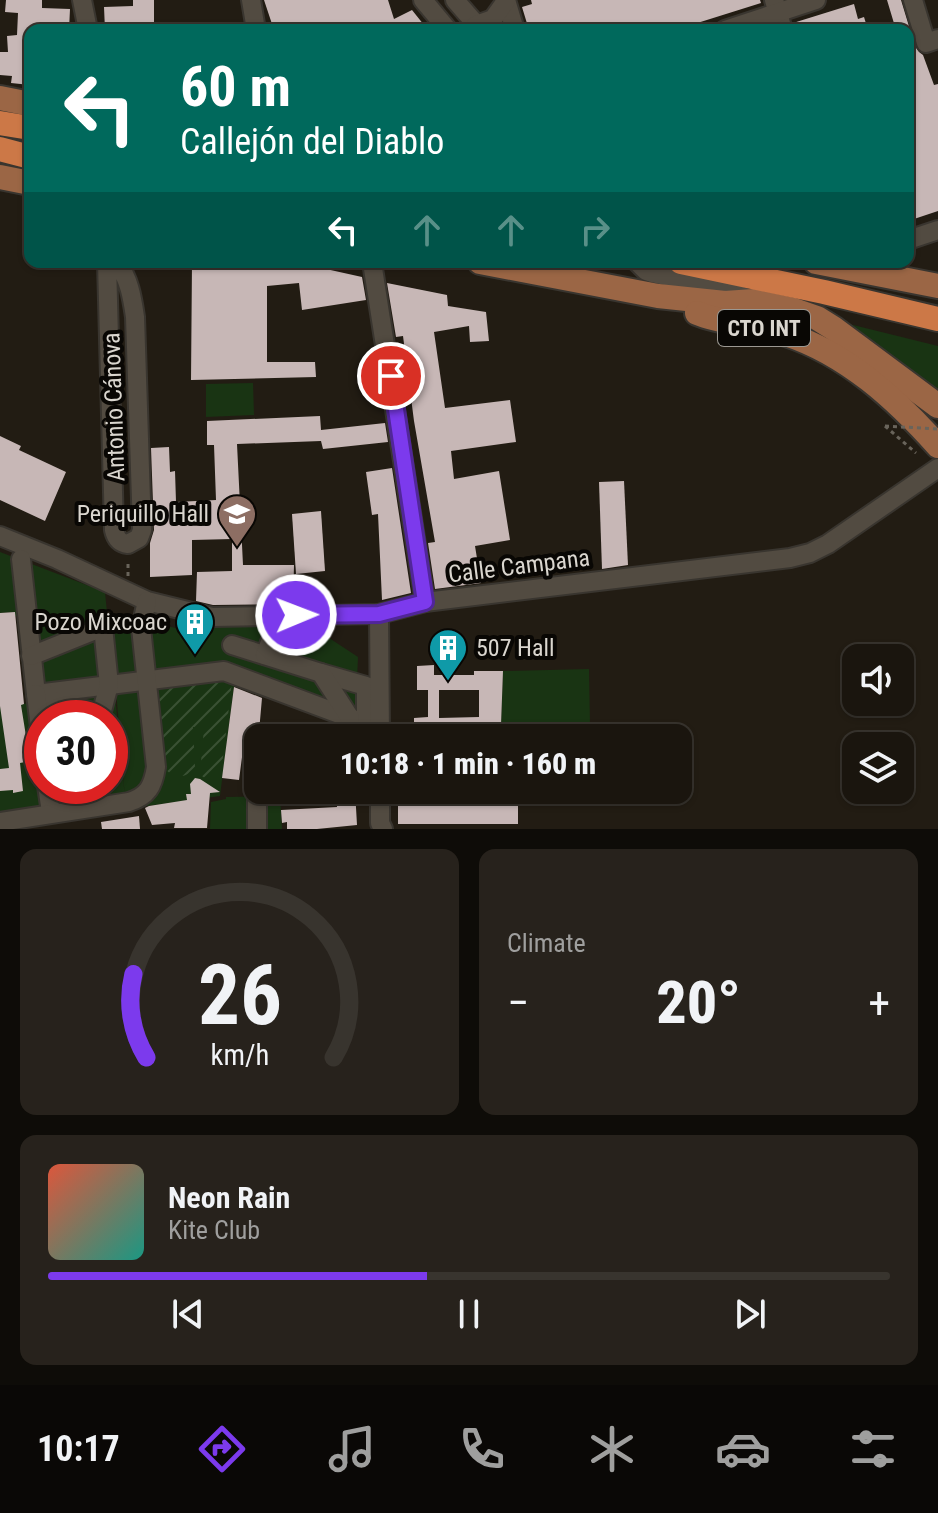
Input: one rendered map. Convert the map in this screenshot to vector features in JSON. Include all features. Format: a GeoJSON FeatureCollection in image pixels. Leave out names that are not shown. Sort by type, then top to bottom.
{"type":"FeatureCollection","features":[{"type":"Feature","properties":{"kind":"highway"},"geometry":{"type":"LineString","coordinates":[[0,123],[24,127]]}},
{"type":"Feature","properties":{"kind":"highway"},"geometry":{"type":"LineString","coordinates":[[0,149],[24,155]]}},
{"type":"Feature","properties":{"kind":"highway","name":"CTO INT"},"geometry":{"type":"LineString","coordinates":[[710,268],[938,319]]}},
{"type":"Feature","properties":{"kind":"main road"},"geometry":{"type":"LineString","coordinates":[[0,98],[24,103]]}},
{"type":"Feature","properties":{"kind":"main road"},"geometry":{"type":"LineString","coordinates":[[0,177],[24,182]]}},
{"type":"Feature","properties":{"kind":"main road","name":"CTO INT"},"geometry":{"type":"LineString","coordinates":[[511,268],[658,296],[725,303],[754,301],[794,310],[825,323],[938,406]]}},
{"type":"Feature","properties":{"kind":"main road"},"geometry":{"type":"LineString","coordinates":[[873,268],[938,286]]}},
{"type":"Feature","properties":{"kind":"main road","name":"CTO INT"},"geometry":{"type":"LineString","coordinates":[[658,296],[705,316],[785,333],[829,353],[864,376],[909,416],[927,450]]}},
{"type":"Feature","properties":{"kind":"street"},"geometry":{"type":"LineString","coordinates":[[82,0],[87,24]]}},
{"type":"Feature","properties":{"kind":"street"},"geometry":{"type":"LineString","coordinates":[[251,0],[255,24]]}},
{"type":"Feature","properties":{"kind":"street"},"geometry":{"type":"LineString","coordinates":[[423,0],[443,24]]}},
{"type":"Feature","properties":{"kind":"street"},"geometry":{"type":"LineString","coordinates":[[455,0],[475,24]]}},
{"type":"Feature","properties":{"kind":"street"},"geometry":{"type":"LineString","coordinates":[[745,24],[816,0]]}},
{"type":"Feature","properties":{"kind":"street"},"geometry":{"type":"LineString","coordinates":[[913,0],[926,43],[938,39]]}},
{"type":"Feature","properties":{"kind":"street"},"geometry":{"type":"LineString","coordinates":[[484,24],[493,19],[506,1]]}},
{"type":"Feature","properties":{"kind":"street"},"geometry":{"type":"LineString","coordinates":[[506,1],[513,24]]}},
{"type":"Feature","properties":{"kind":"street"},"geometry":{"type":"LineString","coordinates":[[914,238],[938,230]]}},
{"type":"Feature","properties":{"kind":"street","name":"Antonio Cánova"},"geometry":{"type":"LineString","coordinates":[[107,268],[114,530],[117,539],[128,544],[137,541],[142,530],[135,317],[129,283],[121,268]]}},
{"type":"Feature","properties":{"kind":"street"},"geometry":{"type":"LineString","coordinates":[[373,268],[425,602]]}},
{"type":"Feature","properties":{"kind":"street"},"geometry":{"type":"LineString","coordinates":[[643,268],[652,273],[723,289],[754,301]]}},
{"type":"Feature","properties":{"kind":"street","name":"Calle Campana"},"geometry":{"type":"LineString","coordinates":[[0,536],[147,601],[212,617],[379,614],[425,602],[790,558],[810,553],[828,544],[938,468]]}},
{"type":"Feature","properties":{"kind":"street"},"geometry":{"type":"LineString","coordinates":[[21,559],[31,656],[40,700]]}},
{"type":"Feature","properties":{"kind":"street"},"geometry":{"type":"LineString","coordinates":[[0,822],[129,802],[147,793],[156,767],[141,628],[147,601]]}},
{"type":"Feature","properties":{"kind":"street"},"geometry":{"type":"LineString","coordinates":[[366,724],[379,614]]}},
{"type":"Feature","properties":{"kind":"street"},"geometry":{"type":"LineString","coordinates":[[224,671],[241,616]]}},
{"type":"Feature","properties":{"kind":"street"},"geometry":{"type":"LineString","coordinates":[[31,656],[103,627],[109,685],[105,700]]}},
{"type":"Feature","properties":{"kind":"street"},"geometry":{"type":"LineString","coordinates":[[265,655],[276,627]]}},
{"type":"Feature","properties":{"kind":"street"},"geometry":{"type":"LineString","coordinates":[[232,645],[366,686],[366,724]]}},
{"type":"Feature","properties":{"kind":"street"},"geometry":{"type":"LineString","coordinates":[[40,694],[224,671],[358,724]]}},
{"type":"Feature","properties":{"kind":"street"},"geometry":{"type":"LineString","coordinates":[[321,673],[364,724]]}},
{"type":"Feature","properties":{"kind":"street"},"geometry":{"type":"LineString","coordinates":[[40,694],[47,700]]}},
{"type":"Feature","properties":{"kind":"street"},"geometry":{"type":"LineString","coordinates":[[257,804],[257,829]]}},
{"type":"Feature","properties":{"kind":"street"},"geometry":{"type":"LineString","coordinates":[[380,804],[383,829]]}},
{"type":"Feature","properties":{"kind":"path"},"geometry":{"type":"LineString","coordinates":[[927,450],[885,426],[938,429]]}},
{"type":"Feature","properties":{"kind":"path"},"geometry":{"type":"LineString","coordinates":[[127,593],[128,544]]}},
{"type":"Feature","properties":{"kind":"green space"},"geometry":{"type":"Polygon","coordinates":[[[837,321],[938,346],[938,389],[837,321]]]}},
{"type":"Feature","properties":{"kind":"green space"},"geometry":{"type":"Polygon","coordinates":[[[253,383],[254,415],[206,417],[206,384],[253,383]]]}},
{"type":"Feature","properties":{"kind":"green space"},"geometry":{"type":"Polygon","coordinates":[[[0,552],[105,592],[115,700],[37,700],[29,617],[15,616],[14,612],[0,613],[0,552]]]}},
{"type":"Feature","properties":{"kind":"green space"},"geometry":{"type":"Polygon","coordinates":[[[110,619],[146,629],[148,621],[207,636],[211,623],[314,628],[358,657],[355,724],[343,724],[234,686],[220,796],[125,809],[0,820],[0,707],[24,704],[24,804],[128,804],[128,700],[117,700],[110,619]]]}},
{"type":"Feature","properties":{"kind":"green space"},"geometry":{"type":"Polygon","coordinates":[[[589,669],[590,724],[501,724],[503,671],[589,669]]]}},
{"type":"Feature","properties":{"kind":"green space"},"geometry":{"type":"Polygon","coordinates":[[[232,682],[221,774],[211,779],[200,773],[204,728],[193,727],[195,767],[183,776],[171,773],[163,766],[156,685],[232,682]]]}},
{"type":"Feature","properties":{"kind":"green space"},"geometry":{"type":"Polygon","coordinates":[[[226,797],[244,797],[244,804],[280,804],[282,829],[210,829],[211,802],[226,797]]]}},
{"type":"Feature","properties":{"kind":"building"},"geometry":{"type":"Polygon","coordinates":[[[6,0],[42,0],[42,8],[70,9],[69,24],[24,24],[24,84],[11,83],[12,76],[0,75],[0,52],[8,52],[7,36],[17,35],[18,13],[5,12],[6,0]]]}},
{"type":"Feature","properties":{"kind":"building"},"geometry":{"type":"Polygon","coordinates":[[[133,0],[154,0],[154,24],[105,24],[104,7],[133,6],[133,0]]]}},
{"type":"Feature","properties":{"kind":"building"},"geometry":{"type":"Polygon","coordinates":[[[264,0],[388,0],[394,19],[412,10],[423,24],[272,24],[264,0]]]}},
{"type":"Feature","properties":{"kind":"building"},"geometry":{"type":"Polygon","coordinates":[[[531,0],[760,0],[761,3],[694,24],[527,24],[522,7],[532,4],[531,0]]]}},
{"type":"Feature","properties":{"kind":"building"},"geometry":{"type":"Polygon","coordinates":[[[887,0],[901,0],[908,24],[894,24],[887,0]]]}},
{"type":"Feature","properties":{"kind":"building"},"geometry":{"type":"Polygon","coordinates":[[[854,4],[858,19],[864,17],[866,24],[793,24],[854,4]]]}},
{"type":"Feature","properties":{"kind":"building"},"geometry":{"type":"Polygon","coordinates":[[[914,43],[923,55],[934,85],[938,84],[938,211],[914,219],[914,43]]]}},
{"type":"Feature","properties":{"kind":"building"},"geometry":{"type":"Polygon","coordinates":[[[192,268],[322,268],[362,277],[366,300],[302,310],[299,283],[267,286],[267,362],[315,362],[316,377],[191,380],[192,268]]]}},
{"type":"Feature","properties":{"kind":"building"},"geometry":{"type":"Polygon","coordinates":[[[387,283],[447,295],[448,306],[486,312],[489,341],[470,342],[469,326],[434,332],[445,408],[510,400],[516,442],[451,451],[454,479],[499,471],[510,540],[475,546],[481,583],[435,589],[428,543],[435,542],[403,336],[396,337],[387,283]]]}},
{"type":"Feature","properties":{"kind":"building"},"geometry":{"type":"Polygon","coordinates":[[[320,416],[321,430],[385,423],[388,442],[323,449],[321,441],[237,444],[243,565],[294,565],[293,604],[213,605],[196,601],[197,572],[232,571],[232,539],[192,540],[192,575],[150,577],[150,543],[154,530],[151,448],[169,447],[170,472],[175,471],[176,502],[216,500],[214,445],[207,445],[207,421],[320,416]]]}},
{"type":"Feature","properties":{"kind":"building"},"geometry":{"type":"Polygon","coordinates":[[[0,436],[21,446],[19,450],[66,472],[45,521],[0,500],[0,436]]]}},
{"type":"Feature","properties":{"kind":"building"},"geometry":{"type":"Polygon","coordinates":[[[392,468],[411,593],[382,600],[378,514],[372,515],[366,472],[392,468]]]}},
{"type":"Feature","properties":{"kind":"building"},"geometry":{"type":"Polygon","coordinates":[[[624,481],[628,565],[602,569],[599,482],[624,481]]]}},
{"type":"Feature","properties":{"kind":"building"},"geometry":{"type":"Polygon","coordinates":[[[321,511],[325,571],[296,574],[292,514],[321,511]]]}},
{"type":"Feature","properties":{"kind":"building"},"geometry":{"type":"Polygon","coordinates":[[[15,612],[24,704],[21,705],[24,762],[20,763],[23,791],[13,793],[13,790],[0,791],[0,769],[9,768],[0,706],[0,613],[15,612]]]}},
{"type":"Feature","properties":{"kind":"building"},"geometry":{"type":"Polygon","coordinates":[[[434,665],[434,675],[503,671],[501,724],[414,723],[414,718],[428,717],[428,690],[417,690],[417,666],[434,665]],[[439,690],[439,718],[479,717],[479,690],[439,690]]]}},
{"type":"Feature","properties":{"kind":"building"},"geometry":{"type":"Polygon","coordinates":[[[234,687],[262,698],[260,724],[244,724],[239,780],[222,778],[234,687]]]}},
{"type":"Feature","properties":{"kind":"building"},"geometry":{"type":"Polygon","coordinates":[[[195,778],[220,792],[210,793],[207,828],[174,828],[175,823],[152,825],[145,808],[187,800],[186,794],[191,794],[190,784],[195,778]]]}},
{"type":"Feature","properties":{"kind":"building"},"geometry":{"type":"Polygon","coordinates":[[[337,804],[356,804],[357,825],[287,829],[287,822],[282,823],[281,810],[337,807],[337,804]]]}},
{"type":"Feature","properties":{"kind":"building"},"geometry":{"type":"Polygon","coordinates":[[[398,804],[518,804],[518,824],[398,824],[398,804]]]}},
{"type":"Feature","properties":{"kind":"building"},"geometry":{"type":"Polygon","coordinates":[[[139,816],[140,829],[102,829],[101,822],[139,816]]]}},
{"type":"Feature","properties":{"kind":"place","name":"Periquillo Hall"},"geometry":{"type":"Point","coordinates":[237,548]}},
{"type":"Feature","properties":{"kind":"place","name":"Pozo Mixcoac"},"geometry":{"type":"Point","coordinates":[195,656]}},
{"type":"Feature","properties":{"kind":"place","name":"507 Hall"},"geometry":{"type":"Point","coordinates":[448,682]}},
{"type":"Feature","properties":{"kind":"route"},"geometry":{"type":"LineString","coordinates":[[296,615],[379,614],[425,602],[391,376]]}}]}
